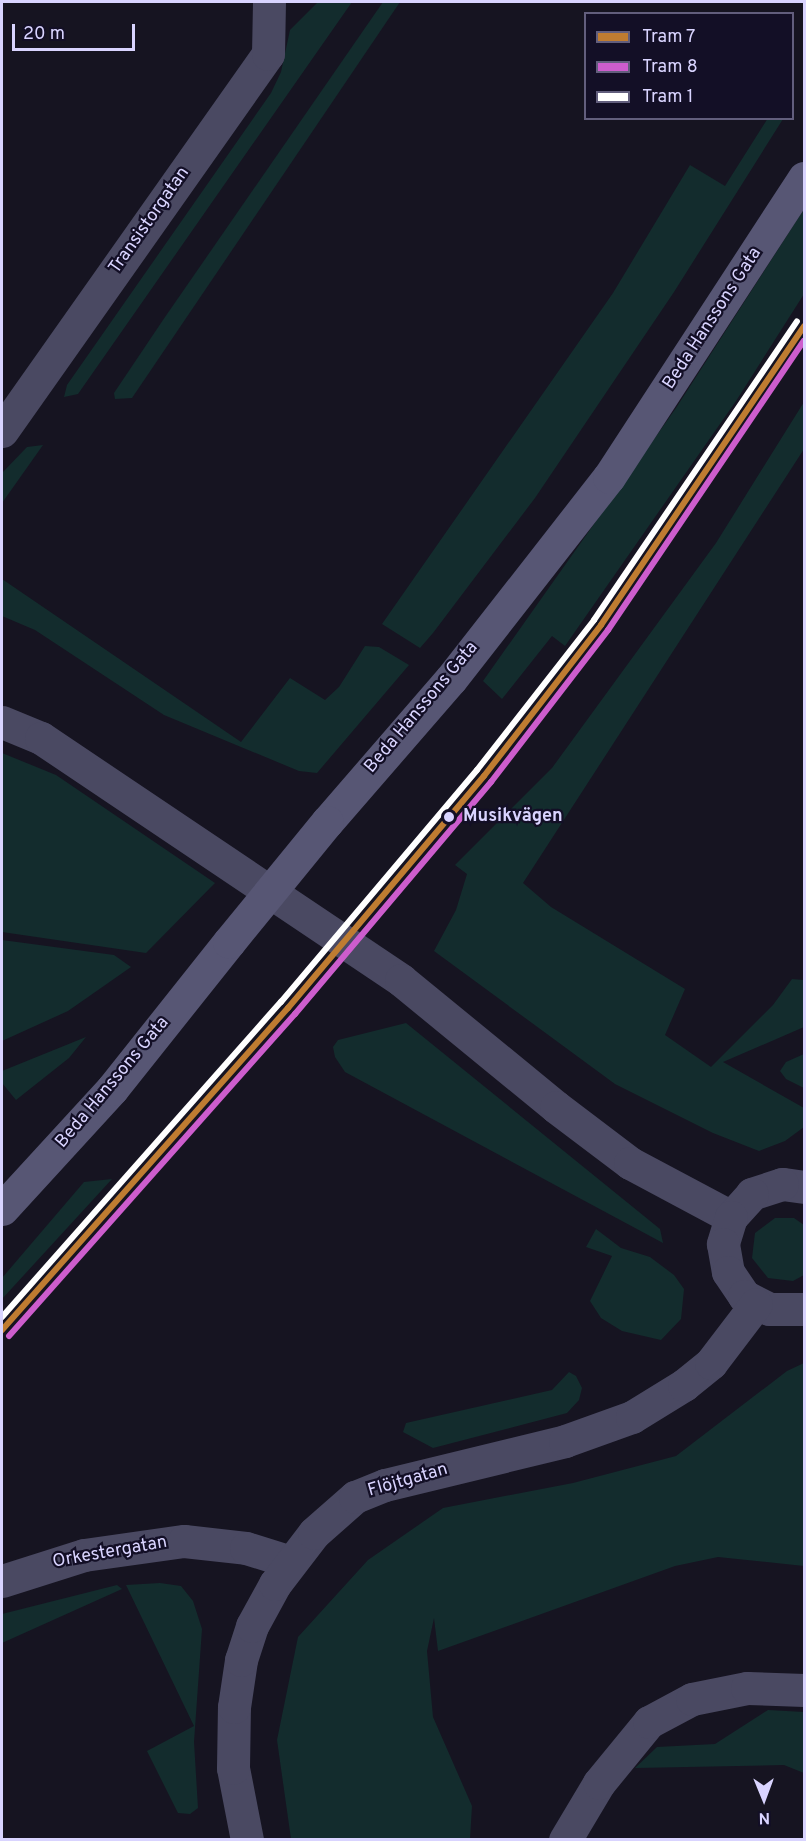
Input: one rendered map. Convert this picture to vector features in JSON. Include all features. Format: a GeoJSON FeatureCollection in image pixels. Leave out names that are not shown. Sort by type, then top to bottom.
{"type":"FeatureCollection","features":[{"type":"Feature","properties":{"kind":"street","name":"Transistorgatan"},"geometry":{"type":"LineString","coordinates":[[2,431],[268,54],[269,2]]}},
{"type":"Feature","properties":{"kind":"street","name":"Beda Hanssons Gata"},"geometry":{"type":"LineString","coordinates":[[2,1209],[112,1089],[327,822],[451,679],[609,477],[804,178]]}},
{"type":"Feature","properties":{"kind":"street"},"geometry":{"type":"LineString","coordinates":[[2,722],[41,738],[401,980],[556,1107],[630,1163],[730,1217]]}},
{"type":"Feature","properties":{"kind":"street"},"geometry":{"type":"LineString","coordinates":[[804,1187],[767,1187],[740,1204],[730,1217],[723,1244],[728,1272],[744,1296],[756,1304],[784,1311],[804,1309]]}},
{"type":"Feature","properties":{"kind":"street","name":"Flöjtgatan"},"geometry":{"type":"LineString","coordinates":[[247,1839],[233,1768],[234,1707],[241,1660],[252,1626],[291,1562],[314,1533],[355,1497],[421,1475],[566,1441],[632,1417],[684,1385],[711,1363],[756,1304]]}},
{"type":"Feature","properties":{"kind":"street","name":"Orkestergatan"},"geometry":{"type":"LineString","coordinates":[[2,1581],[84,1555],[184,1541],[246,1548],[291,1562]]}},
{"type":"Feature","properties":{"kind":"street"},"geometry":{"type":"LineString","coordinates":[[564,1839],[599,1783],[649,1722],[692,1699],[747,1688],[804,1690]]}},
{"type":"Feature","properties":{"kind":"green space"},"geometry":{"type":"Polygon","coordinates":[[[318,2],[352,2],[78,394],[64,397],[67,385],[271,93],[281,72],[290,30],[318,2]]]}},
{"type":"Feature","properties":{"kind":"green space"},"geometry":{"type":"Polygon","coordinates":[[[383,2],[400,2],[132,398],[115,399],[114,393],[163,320],[383,2]]]}},
{"type":"Feature","properties":{"kind":"green space"},"geometry":{"type":"Polygon","coordinates":[[[767,120],[782,120],[674,292],[535,498],[433,633],[420,648],[382,624],[613,293],[690,165],[725,186],[767,120]]]}},
{"type":"Feature","properties":{"kind":"green space"},"geometry":{"type":"Polygon","coordinates":[[[804,209],[804,294],[736,401],[565,646],[552,636],[502,699],[483,681],[676,408],[804,209]]]}},
{"type":"Feature","properties":{"kind":"green space"},"geometry":{"type":"Polygon","coordinates":[[[804,402],[804,449],[523,883],[551,907],[685,989],[665,1035],[711,1067],[773,1005],[792,979],[804,980],[804,1027],[723,1062],[804,1108],[804,1127],[785,1141],[759,1151],[713,1133],[615,1084],[434,951],[456,910],[467,874],[455,865],[552,768],[716,543],[804,402]]]}},
{"type":"Feature","properties":{"kind":"green space"},"geometry":{"type":"Polygon","coordinates":[[[43,445],[2,503],[2,473],[27,447],[43,445]]]}},
{"type":"Feature","properties":{"kind":"green space"},"geometry":{"type":"Polygon","coordinates":[[[2,579],[241,742],[290,678],[325,700],[339,687],[365,646],[379,647],[409,665],[317,773],[299,771],[164,715],[35,630],[2,616],[2,579]]]}},
{"type":"Feature","properties":{"kind":"green space"},"geometry":{"type":"Polygon","coordinates":[[[2,753],[56,775],[215,883],[146,953],[2,932],[2,753]]]}},
{"type":"Feature","properties":{"kind":"green space"},"geometry":{"type":"Polygon","coordinates":[[[2,940],[114,955],[131,967],[68,1011],[2,1041],[2,940]]]}},
{"type":"Feature","properties":{"kind":"green space"},"geometry":{"type":"Polygon","coordinates":[[[406,1023],[660,1229],[663,1243],[345,1072],[335,1057],[333,1047],[338,1040],[406,1023]]]}},
{"type":"Feature","properties":{"kind":"green space"},"geometry":{"type":"Polygon","coordinates":[[[86,1037],[69,1058],[16,1100],[2,1083],[2,1071],[86,1037]]]}},
{"type":"Feature","properties":{"kind":"green space"},"geometry":{"type":"Polygon","coordinates":[[[804,1054],[804,1088],[786,1079],[780,1071],[786,1062],[804,1054]]]}},
{"type":"Feature","properties":{"kind":"green space"},"geometry":{"type":"Polygon","coordinates":[[[112,1179],[2,1299],[2,1278],[84,1182],[112,1179]]]}},
{"type":"Feature","properties":{"kind":"green space"},"geometry":{"type":"Polygon","coordinates":[[[775,1218],[794,1218],[804,1225],[804,1275],[793,1281],[768,1278],[752,1258],[755,1233],[775,1218]]]}},
{"type":"Feature","properties":{"kind":"green space"},"geometry":{"type":"Polygon","coordinates":[[[596,1229],[621,1248],[650,1257],[674,1275],[684,1289],[681,1319],[661,1340],[622,1331],[601,1318],[590,1301],[612,1256],[586,1247],[596,1229]]]}},
{"type":"Feature","properties":{"kind":"green space"},"geometry":{"type":"Polygon","coordinates":[[[804,1363],[804,1566],[718,1557],[675,1566],[438,1651],[434,1618],[427,1651],[433,1717],[472,1806],[470,1839],[291,1839],[277,1740],[298,1637],[368,1560],[443,1508],[573,1483],[676,1456],[787,1371],[804,1363]]]}},
{"type":"Feature","properties":{"kind":"green space"},"geometry":{"type":"Polygon","coordinates":[[[569,1372],[576,1376],[582,1388],[579,1400],[567,1413],[433,1448],[403,1432],[406,1423],[552,1390],[569,1372]]]}},
{"type":"Feature","properties":{"kind":"green space"},"geometry":{"type":"Polygon","coordinates":[[[160,1583],[181,1586],[193,1601],[202,1629],[194,1742],[198,1808],[190,1814],[178,1813],[147,1751],[194,1726],[126,1585],[160,1583]]]}},
{"type":"Feature","properties":{"kind":"green space"},"geometry":{"type":"Polygon","coordinates":[[[117,1585],[122,1589],[2,1643],[2,1614],[117,1585]]]}},
{"type":"Feature","properties":{"kind":"green space"},"geometry":{"type":"Polygon","coordinates":[[[768,1710],[804,1712],[804,1773],[784,1765],[635,1768],[657,1747],[715,1744],[768,1710]]]}},
{"type":"Feature","properties":{"kind":"tram line","name":"1"},"geometry":{"type":"LineString","coordinates":[[2,1317],[281,1002],[477,770],[594,620],[797,321]]}},
{"type":"Feature","properties":{"kind":"tram line","name":"7"},"geometry":{"type":"LineString","coordinates":[[2,1330],[288,1008],[484,776],[601,625],[804,326]]}},
{"type":"Feature","properties":{"kind":"tram line","name":"8"},"geometry":{"type":"LineString","coordinates":[[9,1336],[295,1014],[491,782],[608,630],[804,341]]}},
{"type":"Feature","properties":{"kind":"place","name":"Musikvägen"},"geometry":{"type":"Point","coordinates":[449,817]}}]}
